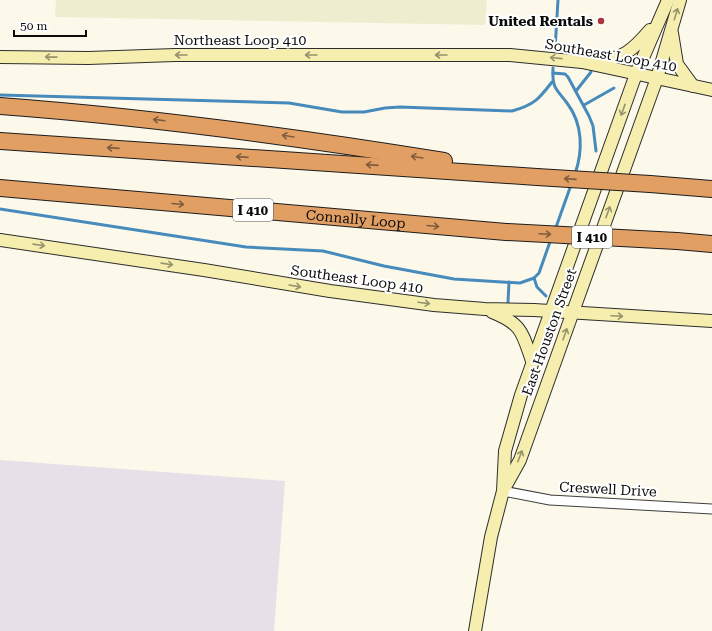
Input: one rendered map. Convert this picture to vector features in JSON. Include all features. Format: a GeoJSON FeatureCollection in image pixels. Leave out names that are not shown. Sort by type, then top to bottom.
{"type":"FeatureCollection","features":[{"type":"Feature","properties":{"kind":"highway"},"geometry":{"type":"LineString","coordinates":[[0,106],[131,117],[263,133],[450,162],[467,172]]}},
{"type":"Feature","properties":{"kind":"highway"},"geometry":{"type":"LineString","coordinates":[[0,141],[712,189]]}},
{"type":"Feature","properties":{"kind":"highway","name":"Connally Loop"},"geometry":{"type":"LineString","coordinates":[[0,188],[506,232],[712,244]]}},
{"type":"Feature","properties":{"kind":"highway"},"geometry":{"type":"LineString","coordinates":[[0,199],[90,205],[158,202]]}},
{"type":"Feature","properties":{"kind":"main road","name":"East Houston Street"},"geometry":{"type":"LineString","coordinates":[[474,631],[491,537],[503,491],[505,451],[532,361],[636,74],[668,0]]}},
{"type":"Feature","properties":{"kind":"main road","name":"East Houston Street"},"geometry":{"type":"LineString","coordinates":[[503,491],[520,460],[571,313],[656,78],[680,0]]}},
{"type":"Feature","properties":{"kind":"main road"},"geometry":{"type":"LineString","coordinates":[[582,62],[608,60],[623,55],[636,47],[660,19]]}},
{"type":"Feature","properties":{"kind":"main road"},"geometry":{"type":"LineString","coordinates":[[671,29],[676,64],[693,86]]}},
{"type":"Feature","properties":{"kind":"main road","name":"Northeast Loop 410"},"geometry":{"type":"LineString","coordinates":[[0,57],[88,58],[175,55],[480,55]]}},
{"type":"Feature","properties":{"kind":"main road","name":"Southeast Loop 410"},"geometry":{"type":"LineString","coordinates":[[480,55],[534,56],[582,62],[712,90]]}},
{"type":"Feature","properties":{"kind":"main road","name":"Southeast Loop 410"},"geometry":{"type":"LineString","coordinates":[[0,240],[204,270],[330,291],[485,309],[550,311],[712,321]]}},
{"type":"Feature","properties":{"kind":"main road"},"geometry":{"type":"LineString","coordinates":[[485,309],[509,319],[521,332],[532,361]]}},
{"type":"Feature","properties":{"kind":"street","name":"Creswell Drive"},"geometry":{"type":"LineString","coordinates":[[503,491],[550,500],[712,509]]}},
{"type":"Feature","properties":{"kind":"shaded area"},"geometry":{"type":"Polygon","coordinates":[[[56,0],[487,0],[485,25],[55,17],[56,0]]]}},
{"type":"Feature","properties":{"kind":"shaded area"},"geometry":{"type":"Polygon","coordinates":[[[0,460],[285,481],[274,631],[0,631],[0,460]]]}},
{"type":"Feature","properties":{"kind":"waterway"},"geometry":{"type":"LineString","coordinates":[[555,50],[558,0]]}},
{"type":"Feature","properties":{"kind":"waterway"},"geometry":{"type":"LineString","coordinates":[[553,68],[554,84],[557,91],[572,111],[579,129],[580,147],[578,165],[575,174]]}},
{"type":"Feature","properties":{"kind":"waterway"},"geometry":{"type":"LineString","coordinates":[[576,91],[591,72]]}},
{"type":"Feature","properties":{"kind":"waterway"},"geometry":{"type":"LineString","coordinates":[[553,73],[565,74],[568,77],[593,126],[596,151]]}},
{"type":"Feature","properties":{"kind":"waterway"},"geometry":{"type":"LineString","coordinates":[[0,95],[289,103],[342,112],[364,112],[400,107],[512,111],[531,104],[552,82]]}},
{"type":"Feature","properties":{"kind":"waterway"},"geometry":{"type":"LineString","coordinates":[[584,105],[614,88]]}},
{"type":"Feature","properties":{"kind":"waterway"},"geometry":{"type":"LineString","coordinates":[[555,230],[571,185]]}},
{"type":"Feature","properties":{"kind":"waterway"},"geometry":{"type":"LineString","coordinates":[[0,209],[246,247],[323,251],[384,266],[454,279],[520,283],[534,278],[539,273],[551,239]]}},
{"type":"Feature","properties":{"kind":"waterway"},"geometry":{"type":"LineString","coordinates":[[534,278],[537,287],[546,296]]}},
{"type":"Feature","properties":{"kind":"waterway"},"geometry":{"type":"LineString","coordinates":[[508,302],[509,282]]}},
{"type":"Feature","properties":{"kind":"place","name":"United Rentals"},"geometry":{"type":"Point","coordinates":[601,21]}}]}
